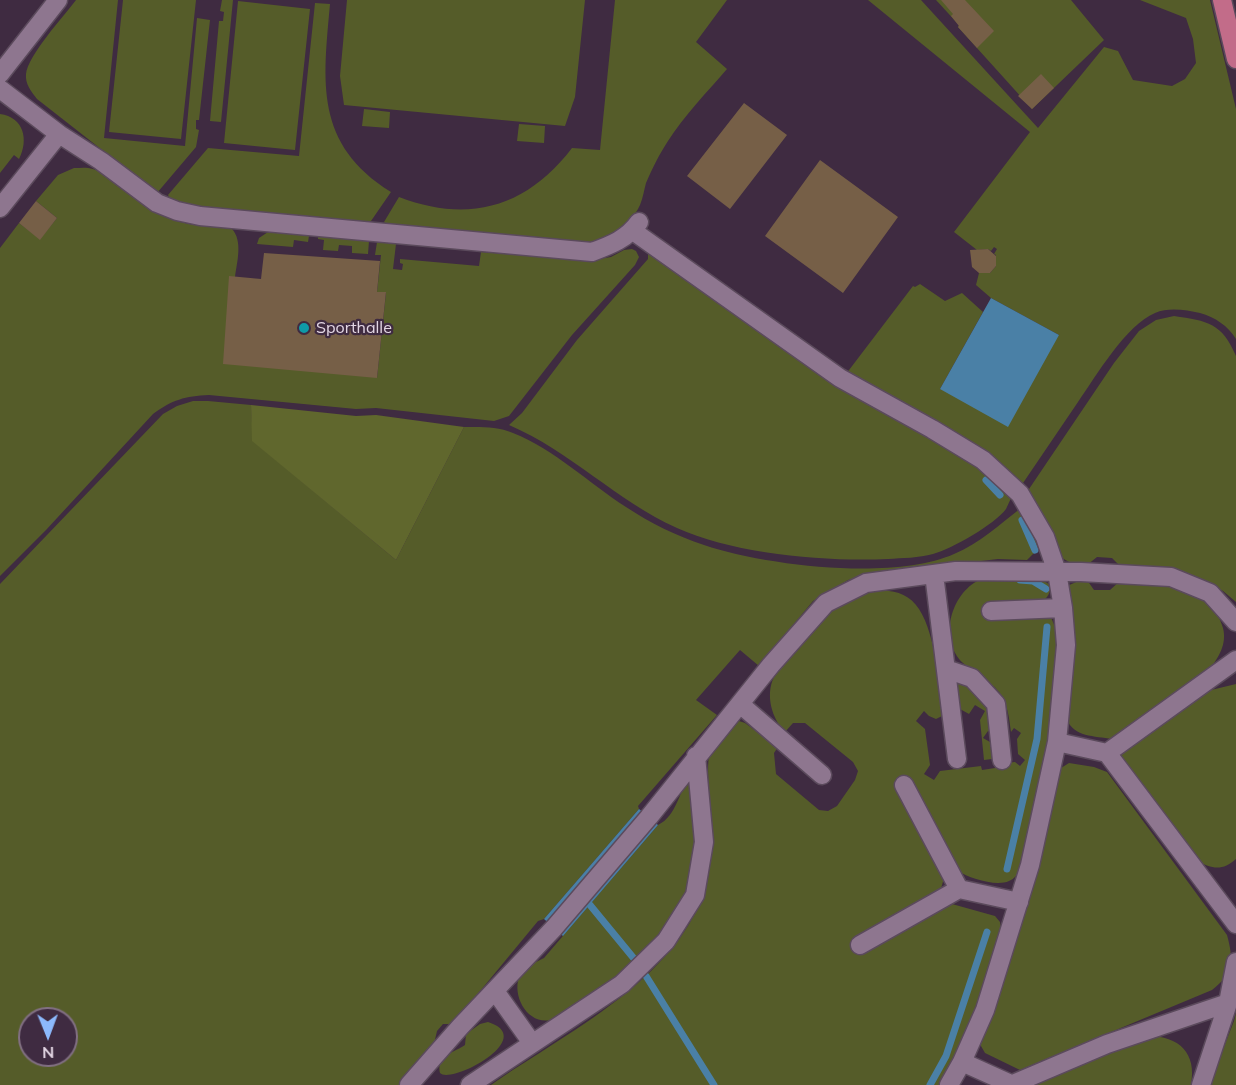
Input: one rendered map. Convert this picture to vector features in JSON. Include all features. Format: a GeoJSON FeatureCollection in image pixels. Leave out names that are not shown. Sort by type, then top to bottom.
{"type":"FeatureCollection","features":[{"type":"Feature","properties":{"kind":"main road"},"geometry":{"type":"LineString","coordinates":[[1222,0],[1236,59]]}},
{"type":"Feature","properties":{"kind":"lane"},"geometry":{"type":"LineString","coordinates":[[0,74],[58,0]]}},
{"type":"Feature","properties":{"kind":"lane"},"geometry":{"type":"LineString","coordinates":[[0,89],[157,203],[177,211],[200,216],[592,252],[615,244],[636,226],[840,378],[983,460],[1020,494],[1045,537],[1057,572],[1064,608],[1066,645],[1057,742],[1030,865],[1019,902],[985,1010],[950,1085]]}},
{"type":"Feature","properties":{"kind":"lane"},"geometry":{"type":"LineString","coordinates":[[0,208],[59,134]]}},
{"type":"Feature","properties":{"kind":"lane"},"geometry":{"type":"LineString","coordinates":[[416,1082],[460,1027],[554,928],[620,851],[771,665],[826,603],[866,584],[956,571],[1057,572],[1171,577],[1210,593],[1236,622]]}},
{"type":"Feature","properties":{"kind":"lane"},"geometry":{"type":"LineString","coordinates":[[934,574],[957,759]]}},
{"type":"Feature","properties":{"kind":"lane"},"geometry":{"type":"LineString","coordinates":[[991,611],[1064,608]]}},
{"type":"Feature","properties":{"kind":"lane"},"geometry":{"type":"LineString","coordinates":[[1107,753],[1236,660]]}},
{"type":"Feature","properties":{"kind":"lane"},"geometry":{"type":"LineString","coordinates":[[946,669],[972,678],[996,704],[1002,760]]}},
{"type":"Feature","properties":{"kind":"lane"},"geometry":{"type":"LineString","coordinates":[[740,704],[822,775]]}},
{"type":"Feature","properties":{"kind":"lane"},"geometry":{"type":"LineString","coordinates":[[1057,742],[1107,753],[1236,924]]}},
{"type":"Feature","properties":{"kind":"lane"},"geometry":{"type":"LineString","coordinates":[[470,1085],[622,984],[666,941],[695,895],[704,842],[696,756]]}},
{"type":"Feature","properties":{"kind":"lane"},"geometry":{"type":"LineString","coordinates":[[904,785],[959,889]]}},
{"type":"Feature","properties":{"kind":"lane"},"geometry":{"type":"LineString","coordinates":[[860,945],[959,889],[1019,902]]}},
{"type":"Feature","properties":{"kind":"lane"},"geometry":{"type":"LineString","coordinates":[[1200,1085],[1228,1003],[1236,962]]}},
{"type":"Feature","properties":{"kind":"lane"},"geometry":{"type":"LineString","coordinates":[[495,991],[532,1043]]}},
{"type":"Feature","properties":{"kind":"lane"},"geometry":{"type":"LineString","coordinates":[[962,1062],[1013,1085],[1107,1044],[1228,1003]]}},
{"type":"Feature","properties":{"kind":"green space"},"geometry":{"type":"Polygon","coordinates":[[[76,0],[118,0],[104,138],[185,146],[197,18],[210,20],[199,120],[196,120],[196,129],[199,130],[196,147],[157,193],[37,99],[27,84],[26,74],[33,57],[76,0]]]}},
{"type":"Feature","properties":{"kind":"green space"},"geometry":{"type":"Polygon","coordinates":[[[123,0],[196,0],[181,139],[109,132],[123,0]]]}},
{"type":"Feature","properties":{"kind":"green space"},"geometry":{"type":"Polygon","coordinates":[[[222,0],[233,0],[221,122],[210,121],[219,21],[223,21],[224,12],[220,11],[222,0]]]}},
{"type":"Feature","properties":{"kind":"green space"},"geometry":{"type":"Polygon","coordinates":[[[347,0],[585,0],[575,97],[565,126],[344,105],[340,76],[347,0]]]}},
{"type":"Feature","properties":{"kind":"green space"},"geometry":{"type":"Polygon","coordinates":[[[615,0],[727,0],[696,42],[727,69],[688,113],[668,141],[646,183],[636,213],[624,226],[602,239],[585,243],[384,222],[399,197],[449,209],[473,209],[495,205],[516,197],[536,184],[555,168],[572,148],[600,150],[615,0]]]}},
{"type":"Feature","properties":{"kind":"green space"},"geometry":{"type":"Polygon","coordinates":[[[868,0],[921,0],[1038,128],[1104,47],[1118,51],[1133,80],[1172,86],[1185,79],[1196,63],[1193,39],[1186,18],[1140,0],[1210,0],[1236,109],[1236,339],[1221,323],[1200,313],[1166,310],[1144,319],[1112,352],[1021,486],[1014,476],[987,455],[846,374],[913,286],[920,284],[945,301],[962,293],[983,312],[940,389],[1059,335],[991,298],[976,285],[979,273],[990,273],[996,266],[996,255],[994,254],[997,249],[994,247],[991,251],[977,250],[954,232],[1030,132],[868,0]]]}},
{"type":"Feature","properties":{"kind":"green space"},"geometry":{"type":"Polygon","coordinates":[[[936,0],[1071,0],[1104,40],[1032,109],[936,0]]]}},
{"type":"Feature","properties":{"kind":"green space"},"geometry":{"type":"Polygon","coordinates":[[[238,1],[310,9],[295,150],[224,143],[238,1]]]}},
{"type":"Feature","properties":{"kind":"green space"},"geometry":{"type":"Polygon","coordinates":[[[315,3],[330,4],[326,85],[329,109],[336,132],[348,153],[366,173],[391,192],[371,221],[201,207],[170,199],[168,195],[208,148],[299,156],[315,3]]]}},
{"type":"Feature","properties":{"kind":"green space"},"geometry":{"type":"Polygon","coordinates":[[[364,109],[390,112],[389,128],[362,126],[364,109]]]}},
{"type":"Feature","properties":{"kind":"green space"},"geometry":{"type":"Polygon","coordinates":[[[0,114],[8,116],[19,125],[24,144],[19,159],[14,155],[0,173],[0,114]]]}},
{"type":"Feature","properties":{"kind":"green space"},"geometry":{"type":"Polygon","coordinates":[[[519,124],[545,126],[544,143],[517,141],[519,124]]]}},
{"type":"Feature","properties":{"kind":"green space"},"geometry":{"type":"Polygon","coordinates":[[[74,168],[91,168],[101,173],[163,216],[179,222],[232,229],[238,246],[235,277],[377,378],[386,293],[377,292],[381,255],[375,255],[377,242],[396,244],[393,269],[402,270],[403,264],[400,263],[400,259],[479,266],[481,252],[587,261],[611,257],[624,250],[632,249],[639,257],[635,265],[572,335],[509,416],[494,421],[376,408],[356,409],[209,395],[179,400],[153,414],[46,530],[0,576],[0,248],[19,223],[40,239],[57,218],[36,201],[58,175],[74,168]]]}},
{"type":"Feature","properties":{"kind":"green space"},"geometry":{"type":"Polygon","coordinates":[[[268,232],[309,236],[308,242],[294,240],[293,247],[257,244],[259,238],[268,232]]]}},
{"type":"Feature","properties":{"kind":"green space"},"geometry":{"type":"Polygon","coordinates":[[[318,236],[369,241],[368,254],[352,253],[352,246],[339,245],[338,251],[323,250],[324,240],[318,239],[318,236]]]}},
{"type":"Feature","properties":{"kind":"green space"},"geometry":{"type":"Polygon","coordinates":[[[648,252],[980,464],[1012,496],[1006,509],[993,522],[962,542],[922,556],[863,560],[809,557],[752,550],[700,537],[655,517],[553,448],[509,425],[522,413],[577,340],[648,259],[648,252]]]}},
{"type":"Feature","properties":{"kind":"green space"},"geometry":{"type":"Polygon","coordinates":[[[1174,316],[1212,325],[1225,337],[1236,356],[1236,602],[1223,591],[1204,581],[1121,567],[1112,558],[1097,557],[1087,565],[1071,563],[1062,558],[1054,536],[1027,492],[1114,363],[1139,331],[1156,320],[1174,316]]]}},
{"type":"Feature","properties":{"kind":"green space"},"geometry":{"type":"Polygon","coordinates":[[[193,401],[251,405],[253,441],[396,560],[464,427],[495,428],[528,440],[654,524],[730,553],[830,568],[898,567],[928,562],[954,554],[972,545],[1021,508],[1040,547],[1027,560],[998,559],[888,572],[848,580],[813,601],[759,666],[740,650],[696,700],[717,715],[544,919],[538,921],[457,1019],[450,1024],[443,1024],[437,1031],[434,1044],[399,1085],[0,1085],[0,584],[163,414],[193,401]]]}},
{"type":"Feature","properties":{"kind":"green space"},"geometry":{"type":"Polygon","coordinates":[[[251,405],[356,416],[376,415],[464,427],[396,560],[252,441],[251,405]]]}},
{"type":"Feature","properties":{"kind":"green space"},"geometry":{"type":"Polygon","coordinates":[[[979,580],[1042,580],[1049,584],[1049,593],[1044,600],[1057,632],[1058,658],[1049,743],[1020,871],[1011,880],[997,883],[976,879],[958,871],[944,878],[940,892],[853,941],[861,954],[952,904],[995,916],[1000,922],[1002,938],[970,1029],[941,1085],[491,1085],[628,992],[658,964],[684,932],[702,897],[711,858],[709,753],[733,723],[739,721],[745,723],[778,747],[774,753],[776,774],[819,810],[828,811],[837,806],[855,780],[858,771],[853,762],[805,723],[793,723],[785,732],[773,714],[770,699],[774,677],[834,608],[866,593],[890,591],[911,600],[925,620],[933,646],[944,715],[936,719],[924,711],[916,721],[925,729],[930,765],[924,774],[934,780],[940,771],[981,766],[982,770],[995,768],[995,764],[1015,762],[1020,766],[1025,760],[1018,754],[1017,739],[1021,733],[1014,728],[1011,732],[1008,711],[1002,697],[991,684],[963,663],[955,653],[951,642],[951,618],[955,606],[969,587],[979,580]]]}},
{"type":"Feature","properties":{"kind":"green space"},"geometry":{"type":"Polygon","coordinates":[[[1087,580],[1094,590],[1110,590],[1120,581],[1181,589],[1207,603],[1217,614],[1223,628],[1224,639],[1221,650],[1209,670],[1112,739],[1079,732],[1070,725],[1067,719],[1067,586],[1087,580]]]}},
{"type":"Feature","properties":{"kind":"green space"},"geometry":{"type":"Polygon","coordinates":[[[955,679],[973,691],[986,707],[994,734],[988,731],[983,738],[990,742],[992,759],[984,760],[980,720],[985,711],[975,705],[969,714],[960,709],[955,679]]]}},
{"type":"Feature","properties":{"kind":"green space"},"geometry":{"type":"Polygon","coordinates":[[[1236,684],[1236,859],[1227,866],[1213,867],[1197,861],[1120,757],[1123,749],[1207,691],[1236,684]]]}},
{"type":"Feature","properties":{"kind":"green space"},"geometry":{"type":"Polygon","coordinates":[[[1069,763],[1094,767],[1107,772],[1227,935],[1231,952],[1230,966],[1224,978],[1212,990],[1020,1070],[985,1053],[981,1046],[981,1035],[1056,776],[1061,768],[1069,763]]]}},
{"type":"Feature","properties":{"kind":"green space"},"geometry":{"type":"Polygon","coordinates":[[[691,775],[696,823],[694,857],[687,889],[671,919],[650,947],[612,981],[564,1015],[551,1020],[535,1018],[524,1008],[518,993],[517,985],[523,969],[528,962],[536,962],[544,958],[658,825],[669,816],[691,775]]]}},
{"type":"Feature","properties":{"kind":"green space"},"geometry":{"type":"Polygon","coordinates":[[[1236,1013],[1236,1085],[1209,1085],[1234,1021],[1236,1013]]]}},
{"type":"Feature","properties":{"kind":"green space"},"geometry":{"type":"Polygon","coordinates":[[[488,1022],[501,1029],[504,1038],[498,1048],[473,1066],[447,1075],[440,1073],[439,1067],[442,1060],[465,1045],[466,1034],[480,1024],[488,1022]]]}},
{"type":"Feature","properties":{"kind":"green space"},"geometry":{"type":"Polygon","coordinates":[[[1148,1036],[1169,1039],[1183,1048],[1191,1064],[1191,1085],[1028,1085],[1148,1036]]]}},
{"type":"Feature","properties":{"kind":"water"},"geometry":{"type":"Polygon","coordinates":[[[991,298],[1059,335],[1008,427],[940,389],[991,298]]]}},
{"type":"Feature","properties":{"kind":"water"},"geometry":{"type":"Polygon","coordinates":[[[639,809],[658,825],[563,936],[544,919],[639,809]]]}},
{"type":"Feature","properties":{"kind":"building"},"geometry":{"type":"Polygon","coordinates":[[[941,0],[965,0],[994,31],[977,48],[958,27],[951,16],[953,14],[941,0]]]}},
{"type":"Feature","properties":{"kind":"building"},"geometry":{"type":"Polygon","coordinates":[[[1041,74],[1054,88],[1032,109],[1018,96],[1041,74]]]}},
{"type":"Feature","properties":{"kind":"building"},"geometry":{"type":"Polygon","coordinates":[[[744,103],[787,135],[730,209],[687,176],[744,103]]]}},
{"type":"Feature","properties":{"kind":"building"},"geometry":{"type":"Polygon","coordinates":[[[820,160],[898,217],[843,293],[765,236],[820,160]]]}},
{"type":"Feature","properties":{"kind":"building"},"geometry":{"type":"Polygon","coordinates":[[[36,201],[57,218],[40,240],[19,223],[36,201]]]}},
{"type":"Feature","properties":{"kind":"building"},"geometry":{"type":"Polygon","coordinates":[[[988,249],[996,256],[996,266],[990,273],[979,273],[972,267],[970,250],[988,249]]]}},
{"type":"Feature","properties":{"kind":"building","name":"Sporthalle"},"geometry":{"type":"Polygon","coordinates":[[[264,253],[380,261],[377,292],[386,292],[377,378],[223,364],[229,276],[261,279],[264,253]]]}},
{"type":"Feature","properties":{"kind":"waterway"},"geometry":{"type":"LineString","coordinates":[[986,480],[1000,495]]}},
{"type":"Feature","properties":{"kind":"waterway"},"geometry":{"type":"LineString","coordinates":[[1022,520],[1035,550]]}},
{"type":"Feature","properties":{"kind":"waterway"},"geometry":{"type":"LineString","coordinates":[[1020,580],[1033,581],[1046,589]]}},
{"type":"Feature","properties":{"kind":"waterway"},"geometry":{"type":"LineString","coordinates":[[1007,869],[1037,739],[1047,627]]}},
{"type":"Feature","properties":{"kind":"waterway"},"geometry":{"type":"LineString","coordinates":[[590,905],[636,961]]}},
{"type":"Feature","properties":{"kind":"waterway"},"geometry":{"type":"LineString","coordinates":[[930,1085],[946,1056],[987,932]]}},
{"type":"Feature","properties":{"kind":"waterway"},"geometry":{"type":"LineString","coordinates":[[646,976],[714,1085]]}},
{"type":"Feature","properties":{"kind":"place","name":"Sporthalle"},"geometry":{"type":"Point","coordinates":[304,328]}}]}
